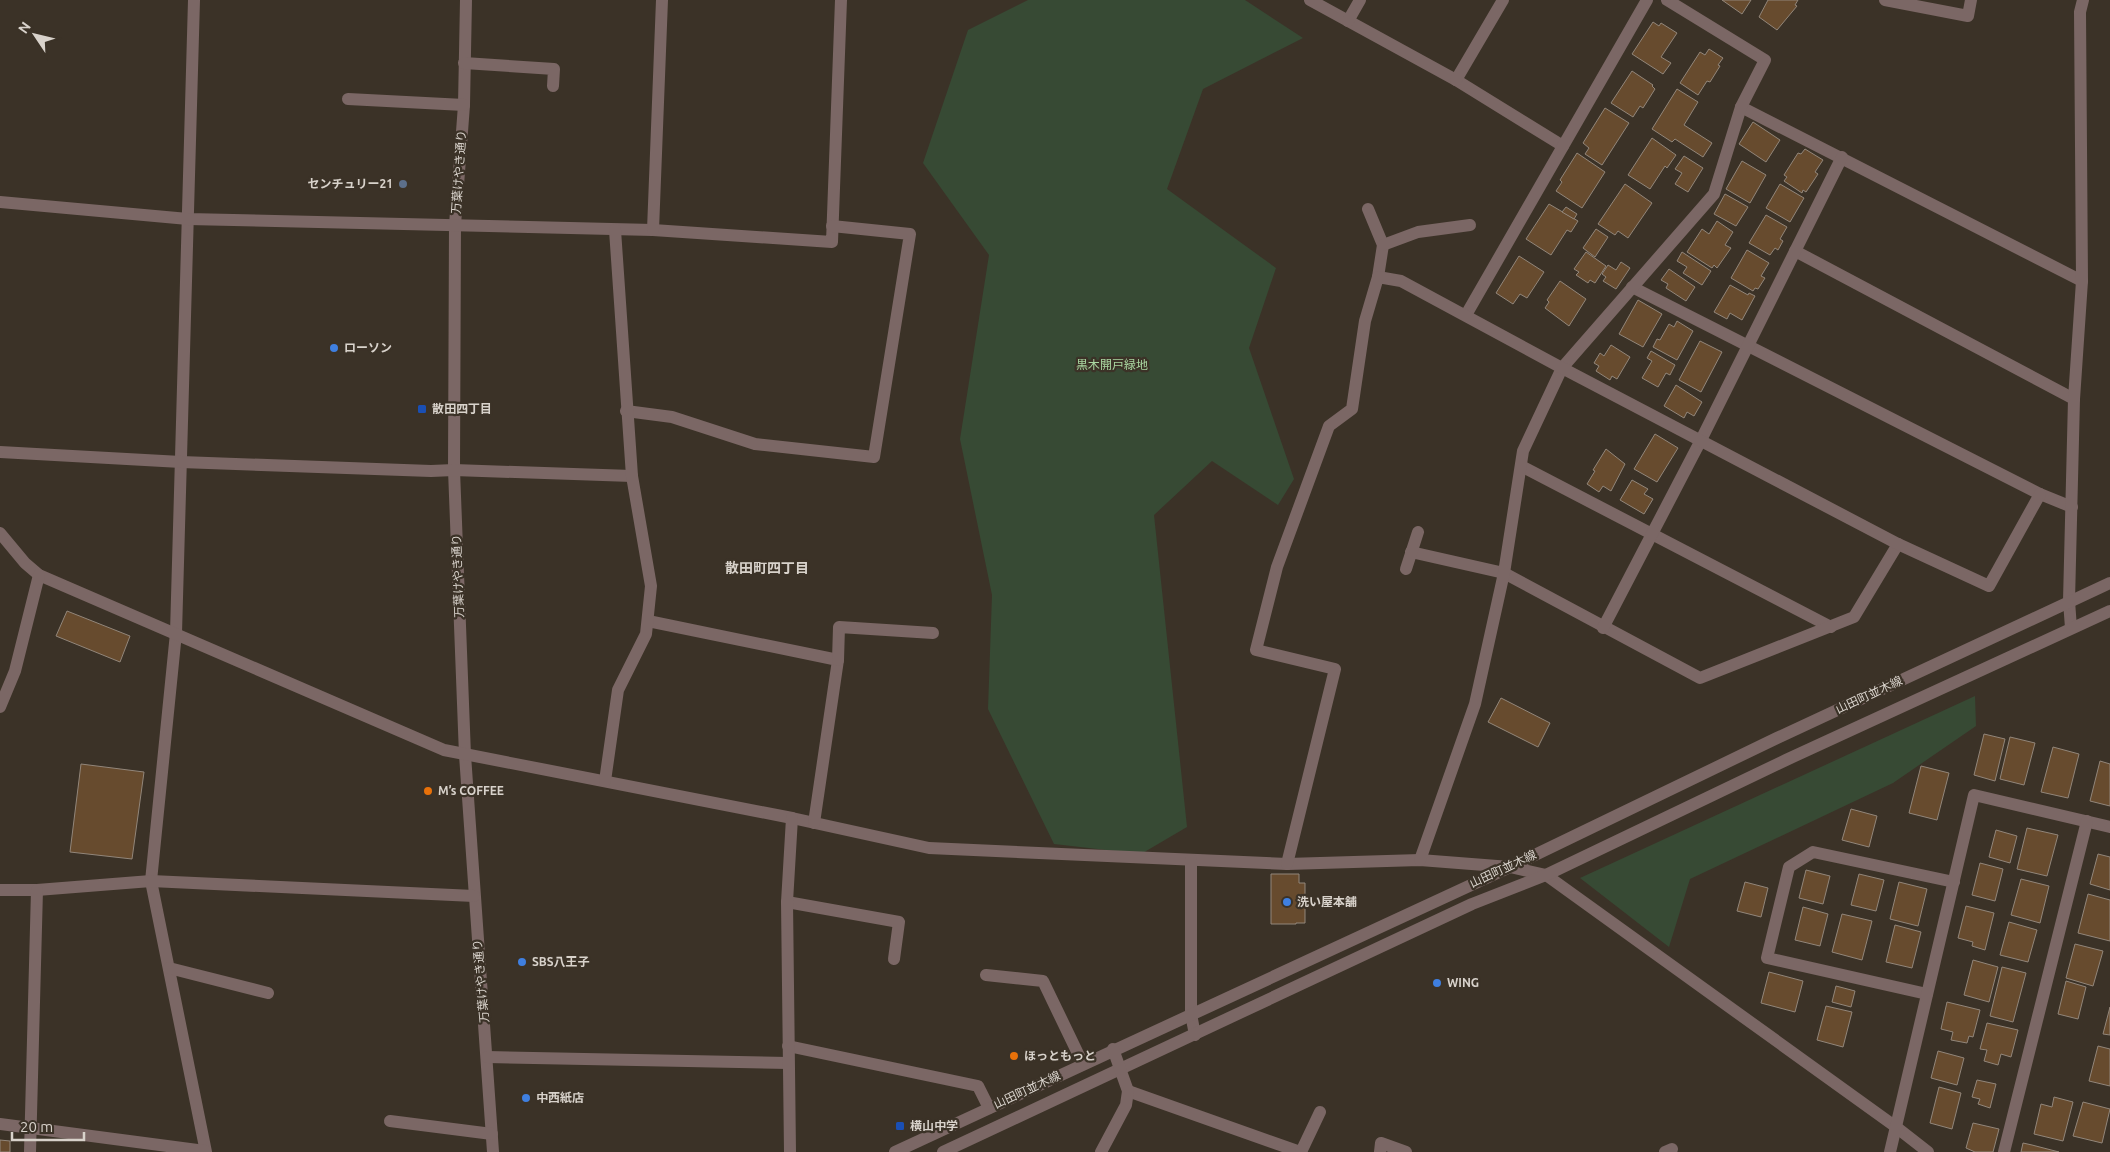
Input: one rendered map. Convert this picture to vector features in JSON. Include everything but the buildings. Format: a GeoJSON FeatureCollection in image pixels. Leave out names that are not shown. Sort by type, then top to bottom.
{"type":"FeatureCollection","features":[{"type":"Feature","properties":{"kind":"street"},"geometry":{"type":"LineString","coordinates":[[0,1124],[206,1151],[151,881],[176,633],[194,0]]}},
{"type":"Feature","properties":{"kind":"street","name":"万葉けやき通り"},"geometry":{"type":"LineString","coordinates":[[466,0],[464,105],[455,225],[454,470],[465,755],[493,1152]]}},
{"type":"Feature","properties":{"kind":"street"},"geometry":{"type":"LineString","coordinates":[[654,230],[662,0]]}},
{"type":"Feature","properties":{"kind":"street"},"geometry":{"type":"LineString","coordinates":[[0,202],[188,219],[654,230],[832,242],[841,0]]}},
{"type":"Feature","properties":{"kind":"street"},"geometry":{"type":"LineString","coordinates":[[1310,0],[1456,80],[1563,146]]}},
{"type":"Feature","properties":{"kind":"street"},"geometry":{"type":"LineString","coordinates":[[1348,21],[1360,0]]}},
{"type":"Feature","properties":{"kind":"street"},"geometry":{"type":"LineString","coordinates":[[1456,80],[1503,0]]}},
{"type":"Feature","properties":{"kind":"street"},"geometry":{"type":"LineString","coordinates":[[1466,315],[1647,0]]}},
{"type":"Feature","properties":{"kind":"street"},"geometry":{"type":"LineString","coordinates":[[1420,860],[1475,704],[1504,573],[1523,450],[1562,368],[1714,194],[1741,107],[1765,60],[1667,0]]}},
{"type":"Feature","properties":{"kind":"street"},"geometry":{"type":"LineString","coordinates":[[1885,0],[1968,16],[1971,0]]}},
{"type":"Feature","properties":{"kind":"street"},"geometry":{"type":"LineString","coordinates":[[2071,628],[2069,601],[2074,399],[2082,281],[2080,12],[2083,0]]}},
{"type":"Feature","properties":{"kind":"street"},"geometry":{"type":"LineString","coordinates":[[464,63],[554,70],[553,86]]}},
{"type":"Feature","properties":{"kind":"street"},"geometry":{"type":"LineString","coordinates":[[348,99],[464,105]]}},
{"type":"Feature","properties":{"kind":"street"},"geometry":{"type":"LineString","coordinates":[[1741,107],[2082,281]]}},
{"type":"Feature","properties":{"kind":"street"},"geometry":{"type":"LineString","coordinates":[[1603,628],[1701,440],[1842,157]]}},
{"type":"Feature","properties":{"kind":"street"},"geometry":{"type":"LineString","coordinates":[[1287,864],[1335,670],[1256,650],[1277,567],[1329,426],[1352,408],[1365,321],[1378,277],[1383,245],[1368,209]]}},
{"type":"Feature","properties":{"kind":"street"},"geometry":{"type":"LineString","coordinates":[[1383,245],[1418,232],[1470,225]]}},
{"type":"Feature","properties":{"kind":"street"},"geometry":{"type":"LineString","coordinates":[[626,411],[672,417],[755,444],[874,458],[910,234],[832,226]]}},
{"type":"Feature","properties":{"kind":"street"},"geometry":{"type":"LineString","coordinates":[[605,781],[618,690],[646,634],[650,586],[632,476],[626,411],[615,230]]}},
{"type":"Feature","properties":{"kind":"street"},"geometry":{"type":"LineString","coordinates":[[1795,251],[2074,399]]}},
{"type":"Feature","properties":{"kind":"street"},"geometry":{"type":"LineString","coordinates":[[1378,277],[1401,281],[1562,368],[1898,544],[1989,586],[2040,494]]}},
{"type":"Feature","properties":{"kind":"street"},"geometry":{"type":"LineString","coordinates":[[1632,287],[2040,494],[2072,507]]}},
{"type":"Feature","properties":{"kind":"street"},"geometry":{"type":"LineString","coordinates":[[0,452],[181,462],[632,476]]}},
{"type":"Feature","properties":{"kind":"street"},"geometry":{"type":"LineString","coordinates":[[1521,466],[1831,626]]}},
{"type":"Feature","properties":{"kind":"street"},"geometry":{"type":"LineString","coordinates":[[1406,569],[1418,532]]}},
{"type":"Feature","properties":{"kind":"street"},"geometry":{"type":"LineString","coordinates":[[0,533],[25,563],[40,574],[444,750],[465,755],[792,818],[929,848],[1287,864],[1420,860],[1510,867],[1546,874],[1928,1152]]}},
{"type":"Feature","properties":{"kind":"street"},"geometry":{"type":"LineString","coordinates":[[1411,552],[1504,573],[1603,628],[1700,678],[1854,617],[1898,544]]}},
{"type":"Feature","properties":{"kind":"street"},"geometry":{"type":"LineString","coordinates":[[0,706],[15,671],[40,574]]}},
{"type":"Feature","properties":{"kind":"street","name":"山田町並木線"},"geometry":{"type":"LineString","coordinates":[[894,1152],[1113,1049],[1510,867],[1777,738],[2110,583]]}},
{"type":"Feature","properties":{"kind":"street","name":"山田町並木線"},"geometry":{"type":"LineString","coordinates":[[943,1152],[1472,904],[1546,874],[1786,760],[2110,611]]}},
{"type":"Feature","properties":{"kind":"street"},"geometry":{"type":"LineString","coordinates":[[648,621],[838,660]]}},
{"type":"Feature","properties":{"kind":"street"},"geometry":{"type":"LineString","coordinates":[[814,823],[838,660],[839,627],[933,633]]}},
{"type":"Feature","properties":{"kind":"street"},"geometry":{"type":"LineString","coordinates":[[1777,738],[1786,760]]}},
{"type":"Feature","properties":{"kind":"street"},"geometry":{"type":"LineString","coordinates":[[1890,1152],[1974,795],[2110,827]]}},
{"type":"Feature","properties":{"kind":"street"},"geometry":{"type":"LineString","coordinates":[[790,1152],[787,902],[792,818]]}},
{"type":"Feature","properties":{"kind":"street"},"geometry":{"type":"LineString","coordinates":[[2004,1152],[2087,821]]}},
{"type":"Feature","properties":{"kind":"street"},"geometry":{"type":"LineString","coordinates":[[1927,994],[1767,958],[1789,867],[1813,852],[1954,882]]}},
{"type":"Feature","properties":{"kind":"street"},"geometry":{"type":"LineString","coordinates":[[1191,860],[1191,1014],[1196,1035]]}},
{"type":"Feature","properties":{"kind":"street"},"geometry":{"type":"LineString","coordinates":[[0,890],[37,890],[151,881],[474,896]]}},
{"type":"Feature","properties":{"kind":"street"},"geometry":{"type":"LineString","coordinates":[[30,1152],[37,890]]}},
{"type":"Feature","properties":{"kind":"street"},"geometry":{"type":"LineString","coordinates":[[787,902],[899,922],[894,959]]}},
{"type":"Feature","properties":{"kind":"street"},"geometry":{"type":"LineString","coordinates":[[168,968],[268,993]]}},
{"type":"Feature","properties":{"kind":"street"},"geometry":{"type":"LineString","coordinates":[[986,975],[1043,981],[1083,1064]]}},
{"type":"Feature","properties":{"kind":"street"},"geometry":{"type":"LineString","coordinates":[[788,1046],[978,1086],[989,1108]]}},
{"type":"Feature","properties":{"kind":"street"},"geometry":{"type":"LineString","coordinates":[[1101,1152],[1126,1105],[1128,1091],[1113,1049]]}},
{"type":"Feature","properties":{"kind":"street"},"geometry":{"type":"LineString","coordinates":[[487,1057],[788,1063]]}},
{"type":"Feature","properties":{"kind":"street"},"geometry":{"type":"LineString","coordinates":[[1128,1091],[1301,1152],[1320,1112]]}},
{"type":"Feature","properties":{"kind":"street"},"geometry":{"type":"LineString","coordinates":[[390,1121],[492,1134]]}},
{"type":"Feature","properties":{"kind":"street"},"geometry":{"type":"LineString","coordinates":[[1380,1152],[1381,1143],[1406,1152]]}},
{"type":"Feature","properties":{"kind":"green space","name":"黒木開戸緑地"},"geometry":{"type":"Polygon","coordinates":[[[1028,0],[1245,0],[1303,38],[1203,89],[1167,189],[1276,268],[1249,348],[1294,479],[1278,505],[1212,461],[1154,515],[1187,827],[1141,854],[1054,844],[988,709],[992,595],[960,439],[989,255],[923,163],[968,30],[1028,0]]]}},
{"type":"Feature","properties":{"kind":"green space"},"geometry":{"type":"Polygon","coordinates":[[[1975,696],[1976,726],[1893,783],[1690,879],[1669,947],[1580,878],[1975,696]]]}},
{"type":"Feature","properties":{"kind":"place","name":"センチュリー21"},"geometry":{"type":"Point","coordinates":[403,184]}},
{"type":"Feature","properties":{"kind":"place","name":"ローソン"},"geometry":{"type":"Point","coordinates":[334,348]}},
{"type":"Feature","properties":{"kind":"place","name":"散田四丁目"},"geometry":{"type":"Point","coordinates":[422,409]}},
{"type":"Feature","properties":{"kind":"place","name":"M’s COFFEE"},"geometry":{"type":"Point","coordinates":[428,791]}},
{"type":"Feature","properties":{"kind":"place","name":"洗い屋本舗"},"geometry":{"type":"Point","coordinates":[1287,902]}},
{"type":"Feature","properties":{"kind":"place","name":"SBS八王子"},"geometry":{"type":"Point","coordinates":[522,962]}},
{"type":"Feature","properties":{"kind":"place","name":"WING"},"geometry":{"type":"Point","coordinates":[1437,983]}},
{"type":"Feature","properties":{"kind":"place","name":"ほっともっと"},"geometry":{"type":"Point","coordinates":[1014,1056]}},
{"type":"Feature","properties":{"kind":"place","name":"中西紙店"},"geometry":{"type":"Point","coordinates":[526,1098]}},
{"type":"Feature","properties":{"kind":"place","name":"横山中学"},"geometry":{"type":"Point","coordinates":[900,1126]}},
{"type":"Feature","properties":{"kind":"district","name":"散田町四丁目"},"geometry":{"type":"Point","coordinates":[767,568]}}]}
